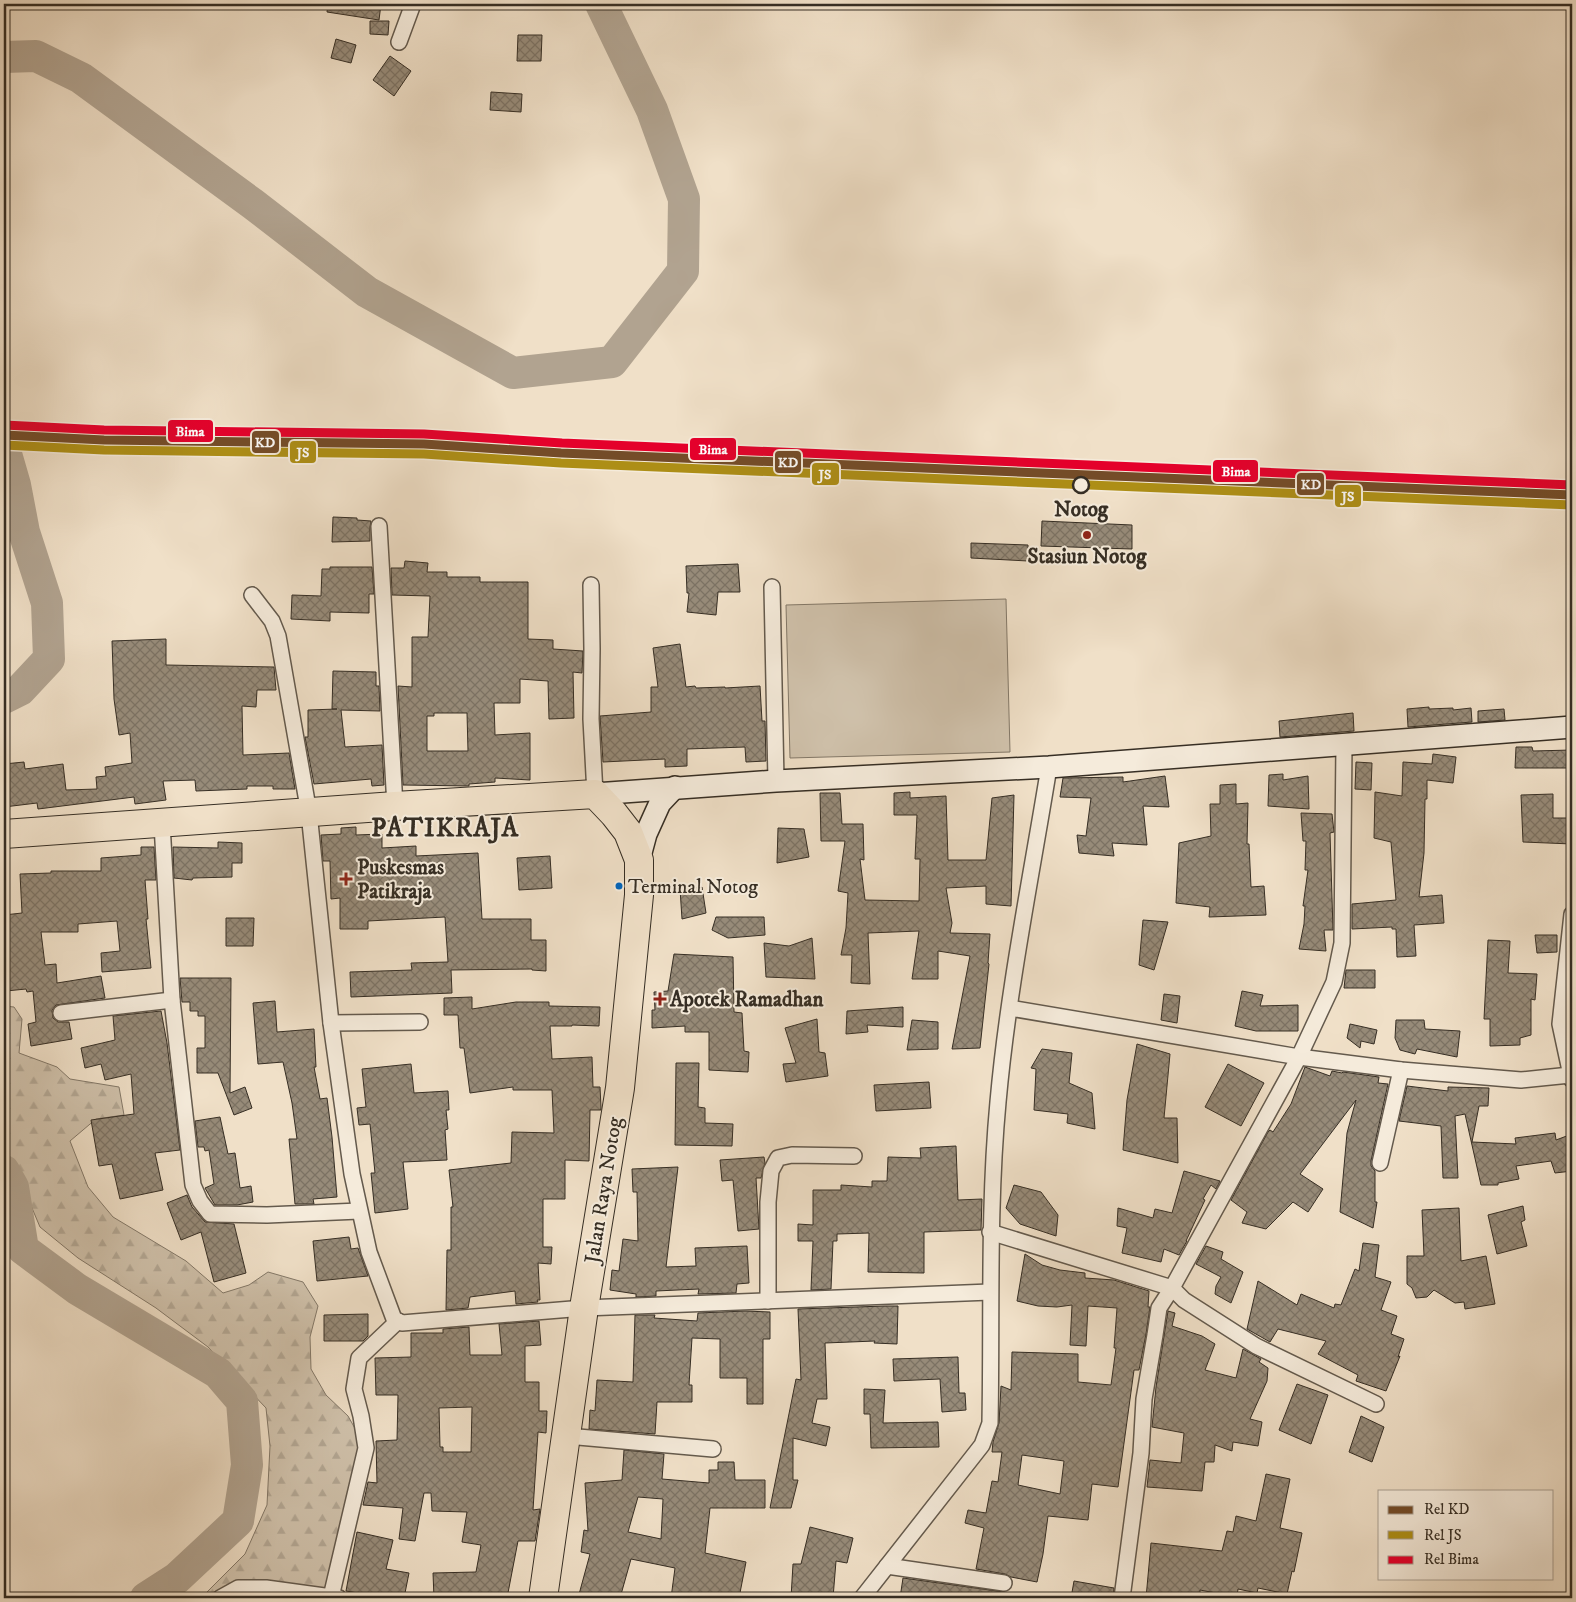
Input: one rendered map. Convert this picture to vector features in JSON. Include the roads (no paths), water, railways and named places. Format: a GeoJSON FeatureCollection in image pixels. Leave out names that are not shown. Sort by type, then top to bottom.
{"type":"FeatureCollection","features":[{"type":"Feature","properties":{"kind":"highway"},"geometry":{"type":"LineString","coordinates":[[4,834],[395,806],[595,794]]}},
{"type":"Feature","properties":{"kind":"highway","name":"Jalan Raya Notog"},"geometry":{"type":"LineString","coordinates":[[543,1598],[584,1308],[620,1088],[639,895],[639,860],[628,832],[595,794]]}},
{"type":"Feature","properties":{"kind":"street"},"geometry":{"type":"LineString","coordinates":[[399,42],[413,4]]}},
{"type":"Feature","properties":{"kind":"street"},"geometry":{"type":"LineString","coordinates":[[379,526],[395,806]]}},
{"type":"Feature","properties":{"kind":"street"},"geometry":{"type":"LineString","coordinates":[[591,585],[591,719],[595,794],[676,787],[1049,766],[1572,727]]}},
{"type":"Feature","properties":{"kind":"street"},"geometry":{"type":"LineString","coordinates":[[772,587],[776,781]]}},
{"type":"Feature","properties":{"kind":"street"},"geometry":{"type":"LineString","coordinates":[[252,595],[272,621],[278,636],[309,813],[330,1023],[352,1174],[369,1252],[394,1319],[402,1323],[584,1308],[990,1292]]}},
{"type":"Feature","properties":{"kind":"street"},"geometry":{"type":"LineString","coordinates":[[1122,1598],[1142,1452],[1144,1399],[1159,1308],[1172,1288],[1299,1057],[1334,982],[1342,943],[1344,745]]}},
{"type":"Feature","properties":{"kind":"street"},"geometry":{"type":"LineString","coordinates":[[862,1598],[982,1445],[990,1423],[990,1232],[998,1102],[1010,1008],[1049,766]]}},
{"type":"Feature","properties":{"kind":"street"},"geometry":{"type":"LineString","coordinates":[[639,860],[646,834],[660,803],[676,787]]}},
{"type":"Feature","properties":{"kind":"street"},"geometry":{"type":"LineString","coordinates":[[162,824],[172,1000],[194,1185],[200,1201],[210,1214],[267,1215],[360,1211]]}},
{"type":"Feature","properties":{"kind":"street"},"geometry":{"type":"LineString","coordinates":[[1010,1008],[1299,1057],[1401,1070],[1522,1080],[1571,1078],[1560,1024],[1572,914]]}},
{"type":"Feature","properties":{"kind":"street"},"geometry":{"type":"LineString","coordinates":[[61,1013],[172,1000]]}},
{"type":"Feature","properties":{"kind":"street"},"geometry":{"type":"LineString","coordinates":[[330,1023],[420,1022]]}},
{"type":"Feature","properties":{"kind":"street"},"geometry":{"type":"LineString","coordinates":[[1380,1163],[1401,1070]]}},
{"type":"Feature","properties":{"kind":"street"},"geometry":{"type":"LineString","coordinates":[[768,1301],[768,1202],[771,1171],[778,1158],[792,1155],[854,1156]]}},
{"type":"Feature","properties":{"kind":"street"},"geometry":{"type":"LineString","coordinates":[[990,1232],[1172,1288],[1184,1300],[1256,1346],[1376,1404]]}},
{"type":"Feature","properties":{"kind":"street"},"geometry":{"type":"LineString","coordinates":[[220,1598],[238,1588],[266,1588],[328,1597],[366,1448],[354,1389],[359,1358],[398,1321]]}},
{"type":"Feature","properties":{"kind":"street"},"geometry":{"type":"LineString","coordinates":[[567,1436],[713,1449]]}},
{"type":"Feature","properties":{"kind":"street"},"geometry":{"type":"LineString","coordinates":[[887,1566],[1004,1583]]}},
{"type":"Feature","properties":{"kind":"waterway"},"geometry":{"type":"LineString","coordinates":[[4,57],[36,56],[81,78],[253,204],[367,292],[513,373],[612,362],[683,271],[684,199],[652,110],[601,4]]}},
{"type":"Feature","properties":{"kind":"waterway"},"geometry":{"type":"LineString","coordinates":[[4,447],[15,485],[24,532],[47,603],[49,659],[20,690],[4,698]]}},
{"type":"Feature","properties":{"kind":"waterway"},"geometry":{"type":"LineString","coordinates":[[4,1171],[13,1187],[23,1249],[77,1289],[218,1373],[242,1401],[247,1465],[238,1521],[177,1578],[146,1598]]}},
{"type":"Feature","properties":{"kind":"rail line","name":"Bima"},"geometry":{"type":"LineString","coordinates":[[4,425],[104,430],[424,434],[562,443],[1572,485]]}},
{"type":"Feature","properties":{"kind":"rail line","name":"KD"},"geometry":{"type":"LineString","coordinates":[[4,435],[104,440],[424,444],[561,453],[1572,495]]}},
{"type":"Feature","properties":{"kind":"rail line","name":"JS"},"geometry":{"type":"LineString","coordinates":[[4,445],[104,450],[424,454],[561,463],[1572,505]]}},
{"type":"Feature","properties":{"kind":"place","name":"Notog"},"geometry":{"type":"Point","coordinates":[1081,485]}},
{"type":"Feature","properties":{"kind":"place","name":"Stasiun Notog"},"geometry":{"type":"Point","coordinates":[1087,535]}},
{"type":"Feature","properties":{"kind":"place","name":"Puskesmas Patikraja"},"geometry":{"type":"Point","coordinates":[346,879]}},
{"type":"Feature","properties":{"kind":"place","name":"Terminal Notog"},"geometry":{"type":"Point","coordinates":[619,886]}},
{"type":"Feature","properties":{"kind":"place","name":"Apotek Ramadhan"},"geometry":{"type":"Point","coordinates":[660,999]}},
{"type":"Feature","properties":{"kind":"district","name":"PATIKRAJA"},"geometry":{"type":"Point","coordinates":[445,827]}}]}
